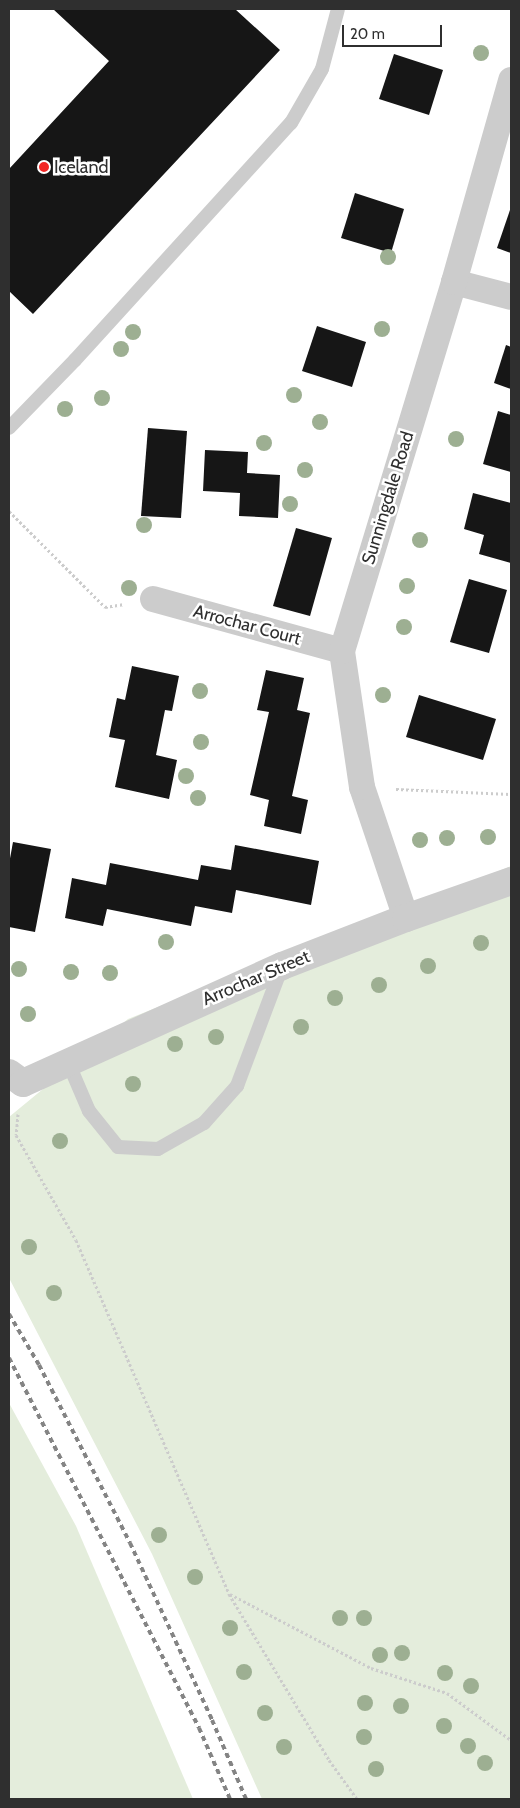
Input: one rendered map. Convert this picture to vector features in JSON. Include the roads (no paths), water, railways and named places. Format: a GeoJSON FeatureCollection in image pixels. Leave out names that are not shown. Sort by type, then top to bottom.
{"type":"FeatureCollection","features":[{"type":"Feature","properties":{"kind":"street","name":"Sunningdale Road"},"geometry":{"type":"LineString","coordinates":[[406,918],[362,787],[342,651],[510,93]]}},
{"type":"Feature","properties":{"kind":"street"},"geometry":{"type":"LineString","coordinates":[[454,282],[511,297]]}},
{"type":"Feature","properties":{"kind":"street","name":"Arrochar Court"},"geometry":{"type":"LineString","coordinates":[[153,599],[342,651]]}},
{"type":"Feature","properties":{"kind":"street","name":"Arrochar Street"},"geometry":{"type":"LineString","coordinates":[[16,1078],[68,1062],[282,966],[406,918],[511,882]]}},
{"type":"Feature","properties":{"kind":"lane"},"geometry":{"type":"LineString","coordinates":[[9,428],[75,360],[291,124],[322,69],[338,9]]}},
{"type":"Feature","properties":{"kind":"lane"},"geometry":{"type":"LineString","coordinates":[[68,1062],[89,1111],[118,1147],[158,1149],[204,1123],[237,1086],[282,966]]}},
{"type":"Feature","properties":{"kind":"railway"},"geometry":{"type":"LineString","coordinates":[[9,1314],[39,1365],[130,1543],[212,1720],[246,1799]]}},
{"type":"Feature","properties":{"kind":"railway"},"geometry":{"type":"LineString","coordinates":[[9,1358],[199,1728],[230,1799]]}},
{"type":"Feature","properties":{"kind":"place","name":"Iceland"},"geometry":{"type":"Point","coordinates":[44,167]}}]}
